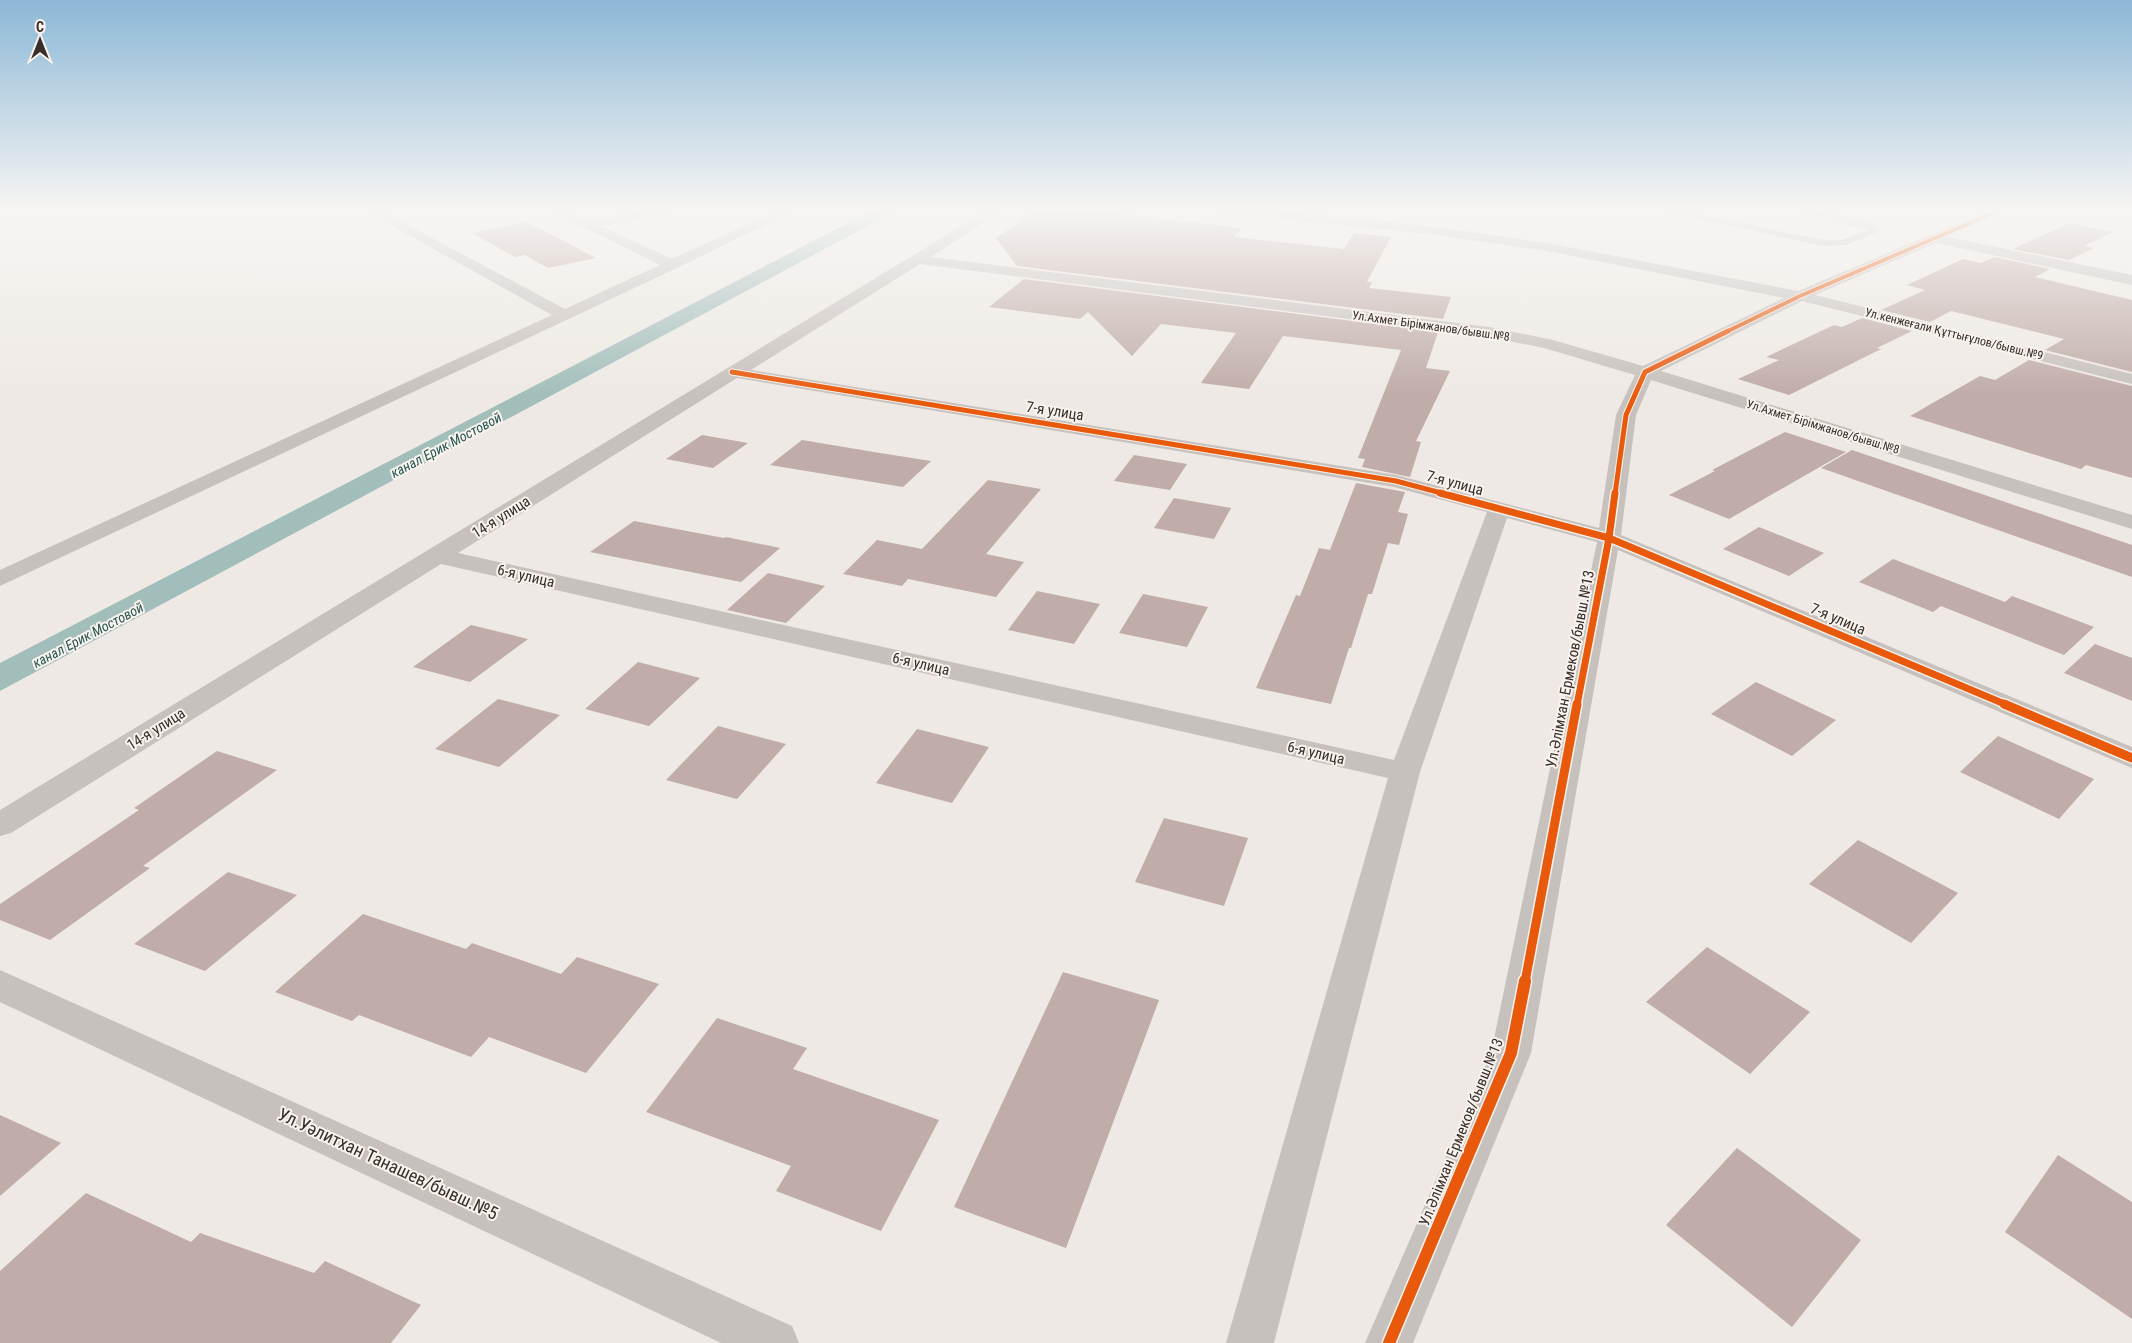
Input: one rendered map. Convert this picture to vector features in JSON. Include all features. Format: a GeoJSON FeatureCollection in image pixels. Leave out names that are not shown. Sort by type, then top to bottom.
{"type":"FeatureCollection","features":[{"type":"Feature","properties":{"kind":"street"},"geometry":{"type":"LineString","coordinates":[[482,271],[564,315]]}},
{"type":"Feature","properties":{"kind":"street"},"geometry":{"type":"LineString","coordinates":[[0,579],[660,271]]}},
{"type":"Feature","properties":{"kind":"street","name":"14-я улица"},"geometry":{"type":"LineString","coordinates":[[0,825],[898,271]]}},
{"type":"Feature","properties":{"kind":"street","name":"Ул.Ахмет Бірімжанов/бывш.№8"},"geometry":{"type":"LineString","coordinates":[[1008,271],[1489,332],[1547,344],[1645,372],[2132,522]]}},
{"type":"Feature","properties":{"kind":"street","name":"Ул.кенжеғали Құттығұлов/бывш.№9"},"geometry":{"type":"LineString","coordinates":[[1669,271],[1800,296],[2132,379]]}},
{"type":"Feature","properties":{"kind":"street"},"geometry":{"type":"LineString","coordinates":[[1645,372],[1800,296],[1861,271]]}},
{"type":"Feature","properties":{"kind":"street"},"geometry":{"type":"LineString","coordinates":[[2088,271],[2132,280]]}},
{"type":"Feature","properties":{"kind":"street","name":"7-я улица"},"geometry":{"type":"LineString","coordinates":[[732,372],[1396,481],[1609,538],[2132,758]]}},
{"type":"Feature","properties":{"kind":"street","name":"Ул.Әлімхан Ермеков/бывш.№13"},"geometry":{"type":"LineString","coordinates":[[1388,1343],[1511,1053],[1609,538],[1626,415],[1645,372]]}},
{"type":"Feature","properties":{"kind":"street"},"geometry":{"type":"LineString","coordinates":[[1250,1343],[1404,772],[1499,509]]}},
{"type":"Feature","properties":{"kind":"street","name":"6-я улица"},"geometry":{"type":"LineString","coordinates":[[438,556],[1404,772]]}},
{"type":"Feature","properties":{"kind":"street","name":"Ул.Уәлитхан Танашев/бывш.№5"},"geometry":{"type":"LineString","coordinates":[[0,985],[776,1343]]}},
{"type":"Feature","properties":{"kind":"water","name":"канал Ерик Мостовой"},"geometry":{"type":"Polygon","coordinates":[[[756,271],[784,271],[0,691],[0,663],[756,271]]]}},
{"type":"Feature","properties":{"kind":"building"},"geometry":{"type":"Polygon","coordinates":[[[1055,271],[1373,271],[1367,282],[1372,282],[1369,288],[1451,297],[1443,319],[1055,271]]]}},
{"type":"Feature","properties":{"kind":"building"},"geometry":{"type":"Polygon","coordinates":[[[1938,271],[2047,271],[2035,277],[2132,300],[2132,372],[2045,350],[2064,339],[1951,311],[1930,322],[1881,310],[1925,290],[1907,285],[1938,271]]]}},
{"type":"Feature","properties":{"kind":"building"},"geometry":{"type":"Polygon","coordinates":[[[1024,279],[1438,332],[1426,368],[1450,371],[1416,441],[1421,442],[1410,477],[1362,467],[1365,459],[1358,458],[1401,350],[1283,336],[1249,389],[1201,383],[1236,333],[1161,324],[1132,356],[1088,312],[1080,319],[989,307],[1024,279]]]}},
{"type":"Feature","properties":{"kind":"building"},"geometry":{"type":"Polygon","coordinates":[[[1862,318],[1912,331],[1877,348],[1881,349],[1789,395],[1738,379],[1779,360],[1766,357],[1834,325],[1842,327],[1862,318]]]}},
{"type":"Feature","properties":{"kind":"building"},"geometry":{"type":"Polygon","coordinates":[[[2029,360],[2132,386],[2132,478],[2086,465],[2081,469],[1910,416],[1980,376],[1995,380],[2029,360]]]}},
{"type":"Feature","properties":{"kind":"building"},"geometry":{"type":"Polygon","coordinates":[[[1785,432],[1846,452],[1729,519],[1669,495],[1715,471],[1712,470],[1785,432]]]}},
{"type":"Feature","properties":{"kind":"building"},"geometry":{"type":"Polygon","coordinates":[[[702,435],[748,443],[713,468],[666,459],[702,435]]]}},
{"type":"Feature","properties":{"kind":"building"},"geometry":{"type":"Polygon","coordinates":[[[802,440],[931,461],[903,487],[770,465],[802,440]]]}},
{"type":"Feature","properties":{"kind":"building"},"geometry":{"type":"Polygon","coordinates":[[[1852,450],[2132,545],[2132,577],[1821,468],[1852,450]]]}},
{"type":"Feature","properties":{"kind":"building"},"geometry":{"type":"Polygon","coordinates":[[[1134,455],[1187,464],[1170,490],[1114,481],[1134,455]]]}},
{"type":"Feature","properties":{"kind":"building"},"geometry":{"type":"Polygon","coordinates":[[[988,480],[1041,489],[986,554],[1024,562],[996,597],[908,579],[902,586],[843,574],[877,540],[922,549],[988,480]]]}},
{"type":"Feature","properties":{"kind":"building"},"geometry":{"type":"Polygon","coordinates":[[[1356,483],[1405,492],[1398,512],[1408,514],[1399,545],[1388,543],[1372,594],[1368,594],[1331,704],[1256,688],[1296,595],[1300,596],[1319,548],[1330,550],[1356,483]]]}},
{"type":"Feature","properties":{"kind":"building"},"geometry":{"type":"Polygon","coordinates":[[[1174,498],[1231,508],[1214,539],[1154,528],[1174,498]]]}},
{"type":"Feature","properties":{"kind":"building"},"geometry":{"type":"Polygon","coordinates":[[[634,521],[780,548],[741,582],[590,552],[634,521]]]}},
{"type":"Feature","properties":{"kind":"building"},"geometry":{"type":"Polygon","coordinates":[[[1759,527],[1824,553],[1789,576],[1723,549],[1759,527]]]}},
{"type":"Feature","properties":{"kind":"building"},"geometry":{"type":"Polygon","coordinates":[[[1893,559],[2005,602],[2012,596],[2094,627],[2064,655],[1941,606],[1933,612],[1859,582],[1893,559]]]}},
{"type":"Feature","properties":{"kind":"building"},"geometry":{"type":"Polygon","coordinates":[[[768,573],[825,586],[786,623],[727,610],[768,573]]]}},
{"type":"Feature","properties":{"kind":"building"},"geometry":{"type":"Polygon","coordinates":[[[1037,591],[1100,604],[1074,644],[1008,630],[1037,591]]]}},
{"type":"Feature","properties":{"kind":"building"},"geometry":{"type":"Polygon","coordinates":[[[1143,594],[1208,607],[1187,647],[1119,633],[1143,594]]]}},
{"type":"Feature","properties":{"kind":"building"},"geometry":{"type":"Polygon","coordinates":[[[471,625],[528,639],[470,682],[413,667],[471,625]]]}},
{"type":"Feature","properties":{"kind":"building"},"geometry":{"type":"Polygon","coordinates":[[[2095,644],[2132,658],[2132,701],[2064,673],[2095,644]]]}},
{"type":"Feature","properties":{"kind":"building"},"geometry":{"type":"Polygon","coordinates":[[[638,662],[700,678],[649,726],[585,709],[638,662]]]}},
{"type":"Feature","properties":{"kind":"building"},"geometry":{"type":"Polygon","coordinates":[[[1756,682],[1836,720],[1792,756],[1711,714],[1756,682]]]}},
{"type":"Feature","properties":{"kind":"building"},"geometry":{"type":"Polygon","coordinates":[[[498,699],[560,715],[499,767],[435,749],[498,699]]]}},
{"type":"Feature","properties":{"kind":"building"},"geometry":{"type":"Polygon","coordinates":[[[718,726],[786,744],[737,799],[666,780],[718,726]]]}},
{"type":"Feature","properties":{"kind":"building"},"geometry":{"type":"Polygon","coordinates":[[[917,729],[989,747],[952,803],[876,783],[917,729]]]}},
{"type":"Feature","properties":{"kind":"building"},"geometry":{"type":"Polygon","coordinates":[[[1998,736],[2094,779],[2059,819],[1960,772],[1998,736]]]}},
{"type":"Feature","properties":{"kind":"building"},"geometry":{"type":"Polygon","coordinates":[[[217,751],[277,770],[143,866],[150,868],[50,940],[0,920],[0,904],[139,810],[134,808],[217,751]]]}},
{"type":"Feature","properties":{"kind":"building"},"geometry":{"type":"Polygon","coordinates":[[[1164,818],[1248,838],[1224,906],[1135,882],[1164,818]]]}},
{"type":"Feature","properties":{"kind":"building"},"geometry":{"type":"Polygon","coordinates":[[[1858,840],[1958,893],[1911,943],[1809,884],[1858,840]]]}},
{"type":"Feature","properties":{"kind":"building"},"geometry":{"type":"Polygon","coordinates":[[[228,872],[297,895],[205,971],[134,944],[228,872]]]}},
{"type":"Feature","properties":{"kind":"building"},"geometry":{"type":"Polygon","coordinates":[[[363,914],[466,949],[472,943],[561,974],[577,957],[659,984],[586,1073],[489,1037],[471,1057],[359,1015],[352,1021],[275,992],[363,914]]]}},
{"type":"Feature","properties":{"kind":"building"},"geometry":{"type":"Polygon","coordinates":[[[1707,947],[1810,1012],[1750,1074],[1646,1002],[1707,947]]]}},
{"type":"Feature","properties":{"kind":"building"},"geometry":{"type":"Polygon","coordinates":[[[1063,972],[1159,1000],[1066,1248],[954,1207],[1063,972]]]}},
{"type":"Feature","properties":{"kind":"building"},"geometry":{"type":"Polygon","coordinates":[[[717,1018],[807,1048],[793,1069],[939,1120],[881,1231],[776,1191],[791,1166],[646,1112],[717,1018]]]}},
{"type":"Feature","properties":{"kind":"building"},"geometry":{"type":"Polygon","coordinates":[[[0,1115],[61,1143],[0,1196],[0,1115]]]}},
{"type":"Feature","properties":{"kind":"building"},"geometry":{"type":"Polygon","coordinates":[[[1737,1148],[1861,1240],[1792,1327],[1666,1225],[1737,1148]]]}},
{"type":"Feature","properties":{"kind":"building"},"geometry":{"type":"Polygon","coordinates":[[[2058,1155],[2132,1202],[2132,1319],[2005,1232],[2058,1155]]]}},
{"type":"Feature","properties":{"kind":"building"},"geometry":{"type":"Polygon","coordinates":[[[86,1193],[191,1242],[200,1233],[314,1273],[325,1261],[421,1305],[391,1343],[0,1343],[0,1271],[86,1193]]]}},
{"type":"Feature","properties":{"kind":"cycle path"},"geometry":{"type":"LineString","coordinates":[[1389,1343],[1511,1053],[1609,538],[1626,415],[1645,372],[1800,296],[1859,271]]}},
{"type":"Feature","properties":{"kind":"cycle path"},"geometry":{"type":"LineString","coordinates":[[732,372],[1396,481],[1609,538],[2132,758]]}}]}
